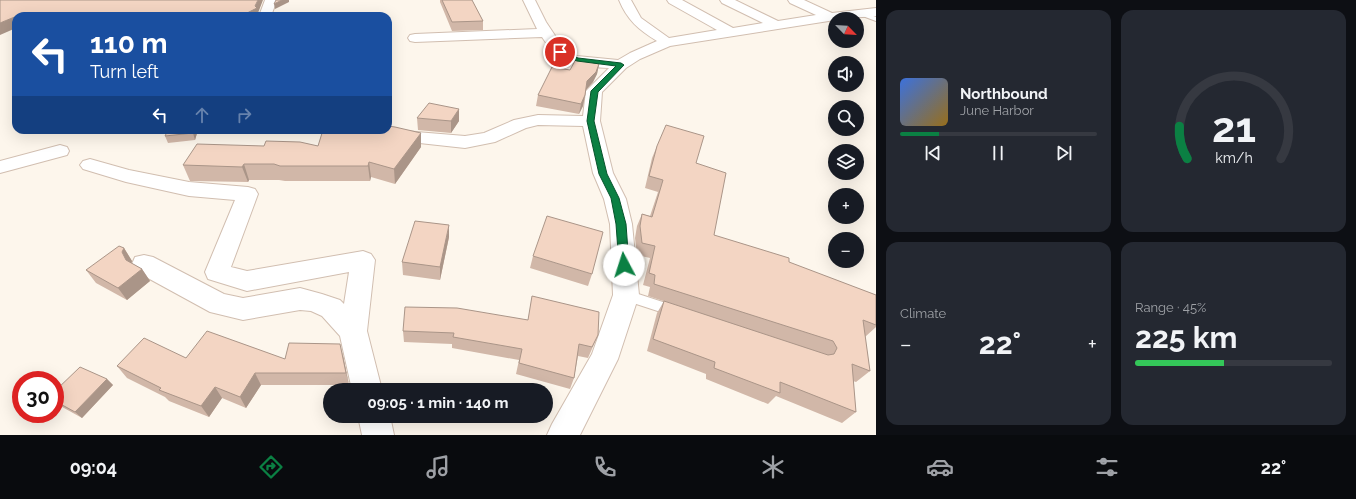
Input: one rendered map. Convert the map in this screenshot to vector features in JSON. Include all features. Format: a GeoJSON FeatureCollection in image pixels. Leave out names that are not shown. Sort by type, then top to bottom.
{"type":"FeatureCollection","features":[{"type":"Feature","properties":{"kind":"street"},"geometry":{"type":"LineString","coordinates":[[266,12],[271,0]]}},
{"type":"Feature","properties":{"kind":"street"},"geometry":{"type":"LineString","coordinates":[[529,0],[547,33],[560,52],[577,60],[621,65]]}},
{"type":"Feature","properties":{"kind":"street"},"geometry":{"type":"LineString","coordinates":[[625,0],[630,13],[643,27],[667,42]]}},
{"type":"Feature","properties":{"kind":"street"},"geometry":{"type":"LineString","coordinates":[[673,0],[732,32]]}},
{"type":"Feature","properties":{"kind":"street"},"geometry":{"type":"LineString","coordinates":[[726,0],[776,25]]}},
{"type":"Feature","properties":{"kind":"street"},"geometry":{"type":"LineString","coordinates":[[794,0],[828,16]]}},
{"type":"Feature","properties":{"kind":"street"},"geometry":{"type":"LineString","coordinates":[[563,435],[604,359],[626,295],[621,224],[615,198],[603,174],[591,121],[594,91],[621,65],[635,56],[667,42],[828,17]]}},
{"type":"Feature","properties":{"kind":"street"},"geometry":{"type":"LineString","coordinates":[[415,38],[547,33]]}},
{"type":"Feature","properties":{"kind":"street"},"geometry":{"type":"LineString","coordinates":[[376,134],[465,142],[490,138],[520,124],[538,120],[591,121]]}},
{"type":"Feature","properties":{"kind":"street"},"geometry":{"type":"LineString","coordinates":[[0,167],[60,151]]}},
{"type":"Feature","properties":{"kind":"street"},"geometry":{"type":"LineString","coordinates":[[90,165],[126,176],[189,189],[248,194],[217,272],[247,282],[363,260],[353,331],[365,383]]}},
{"type":"Feature","properties":{"kind":"street"},"geometry":{"type":"LineString","coordinates":[[144,264],[219,304],[243,309],[300,299],[313,301],[330,308],[353,331]]}},
{"type":"Feature","properties":{"kind":"street"},"geometry":{"type":"LineString","coordinates":[[375,423],[378,435]]}},
{"type":"Feature","properties":{"kind":"lane"},"geometry":{"type":"LineString","coordinates":[[626,295],[684,315]]}},
{"type":"Feature","properties":{"kind":"building"},"geometry":{"type":"Polygon","coordinates":[[[0,0],[258,0],[255,6],[257,8],[249,12],[12,12],[12,18],[0,23],[0,0]]]}},
{"type":"Feature","properties":{"kind":"building"},"geometry":{"type":"Polygon","coordinates":[[[276,0],[282,0],[274,4],[276,0]]]}},
{"type":"Feature","properties":{"kind":"building"},"geometry":{"type":"Polygon","coordinates":[[[442,0],[472,0],[483,21],[452,22],[442,0]]]}},
{"type":"Feature","properties":{"kind":"building"},"geometry":{"type":"Polygon","coordinates":[[[576,59],[599,64],[596,72],[587,81],[585,95],[581,104],[538,95],[552,67],[570,70],[576,59]]]}},
{"type":"Feature","properties":{"kind":"building"},"geometry":{"type":"Polygon","coordinates":[[[429,103],[459,109],[451,121],[417,118],[429,103]]]}},
{"type":"Feature","properties":{"kind":"building"},"geometry":{"type":"Polygon","coordinates":[[[666,125],[704,136],[696,163],[726,173],[714,235],[789,258],[789,262],[876,295],[876,325],[863,320],[870,371],[852,364],[856,412],[780,382],[780,393],[714,368],[715,362],[653,339],[664,301],[828,355],[834,354],[837,348],[833,341],[654,284],[655,275],[649,273],[655,246],[642,243],[640,226],[642,214],[652,217],[663,180],[649,176],[657,146],[666,125]]]}},
{"type":"Feature","properties":{"kind":"building"},"geometry":{"type":"Polygon","coordinates":[[[392,127],[421,133],[394,169],[369,162],[368,166],[280,166],[274,164],[244,164],[242,167],[183,165],[197,144],[264,146],[266,141],[300,142],[318,146],[322,134],[392,134],[392,127]]]}},
{"type":"Feature","properties":{"kind":"building"},"geometry":{"type":"Polygon","coordinates":[[[166,134],[184,134],[165,136],[166,134]]]}},
{"type":"Feature","properties":{"kind":"building"},"geometry":{"type":"Polygon","coordinates":[[[547,216],[603,232],[592,274],[533,256],[547,216]]]}},
{"type":"Feature","properties":{"kind":"building"},"geometry":{"type":"Polygon","coordinates":[[[415,221],[449,225],[440,267],[402,262],[415,221]]]}},
{"type":"Feature","properties":{"kind":"building"},"geometry":{"type":"Polygon","coordinates":[[[119,246],[124,248],[122,252],[126,260],[142,269],[118,288],[86,270],[119,246]]]}},
{"type":"Feature","properties":{"kind":"building"},"geometry":{"type":"Polygon","coordinates":[[[532,296],[599,312],[598,335],[592,347],[579,344],[574,378],[519,363],[522,349],[453,337],[454,333],[403,331],[405,307],[457,308],[528,320],[532,296]]]}},
{"type":"Feature","properties":{"kind":"building"},"geometry":{"type":"Polygon","coordinates":[[[207,331],[285,359],[289,343],[340,344],[346,373],[255,373],[240,397],[215,387],[201,406],[159,390],[161,388],[117,366],[144,338],[186,358],[207,331]]]}},
{"type":"Feature","properties":{"kind":"building"},"geometry":{"type":"Polygon","coordinates":[[[80,367],[107,379],[75,412],[64,406],[64,382],[80,367]]]}},
{"type":"Feature","properties":{"kind":"route"},"geometry":{"type":"LineString","coordinates":[[560,52],[577,60],[621,65],[594,91],[591,121],[603,174],[615,198],[621,224],[624,265]]}}]}
